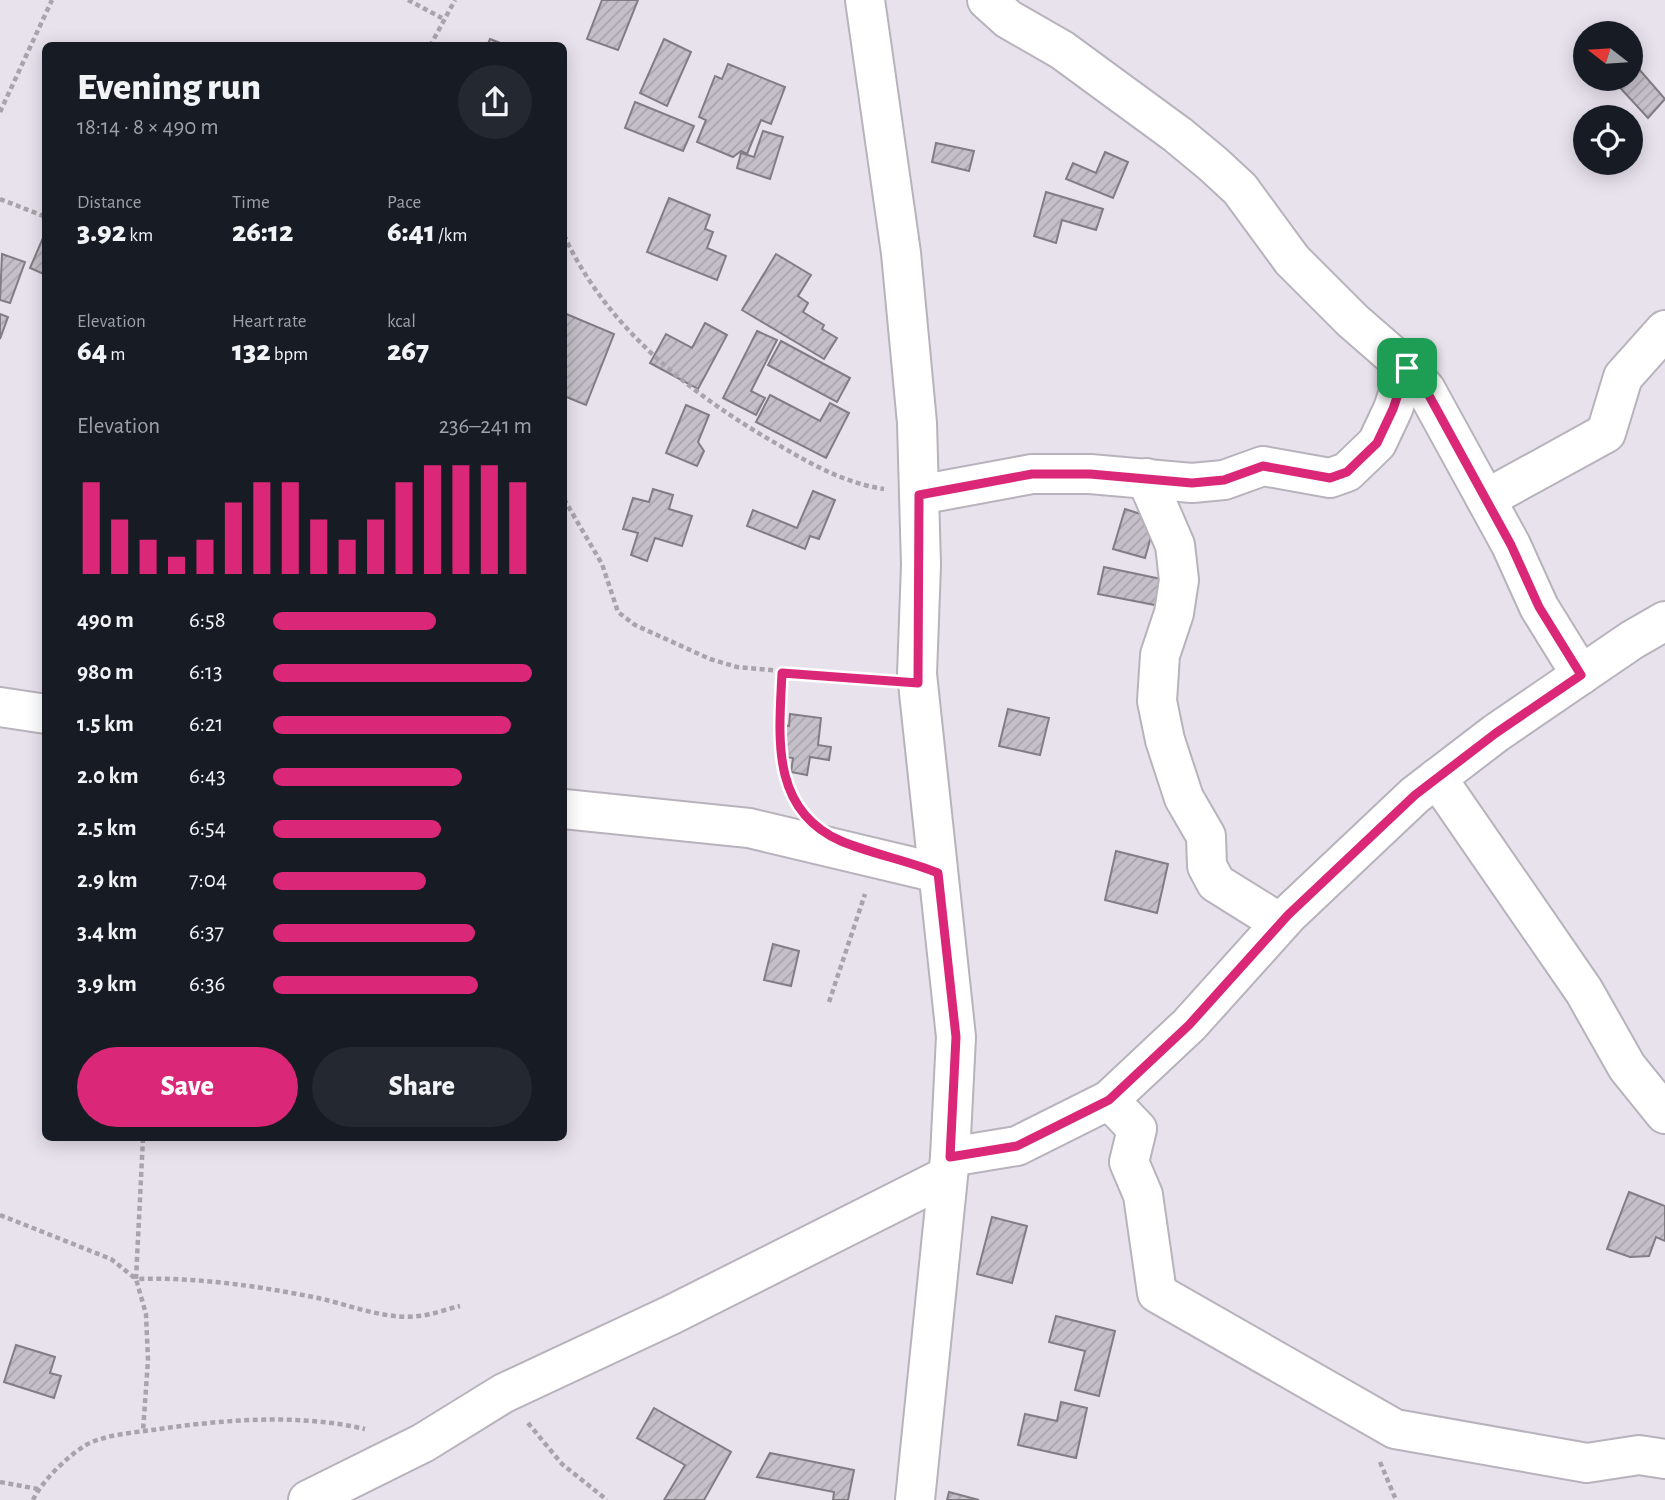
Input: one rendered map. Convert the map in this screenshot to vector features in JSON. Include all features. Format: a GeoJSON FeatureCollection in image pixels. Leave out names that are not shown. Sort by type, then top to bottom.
{"type":"FeatureCollection","features":[{"type":"Feature","properties":{"kind":"street"},"geometry":{"type":"LineString","coordinates":[[865,0],[901,253],[917,423],[918,683],[956,1037],[949,1166],[915,1500]]}},
{"type":"Feature","properties":{"kind":"street"},"geometry":{"type":"LineString","coordinates":[[987,0],[1008,19],[1062,50],[1213,164],[1240,189],[1292,260],[1353,321],[1407,368],[1426,390],[1486,499],[1539,607],[1581,675]]}},
{"type":"Feature","properties":{"kind":"street"},"geometry":{"type":"LineString","coordinates":[[1486,499],[1606,433],[1623,377],[1665,330]]}},
{"type":"Feature","properties":{"kind":"street"},"geometry":{"type":"LineString","coordinates":[[919,495],[1032,474],[1202,482],[1224,480],[1263,466],[1330,478],[1347,472],[1377,443],[1393,409],[1407,368]]}},
{"type":"Feature","properties":{"kind":"street"},"geometry":{"type":"LineString","coordinates":[[1146,478],[1175,545],[1180,580],[1174,613],[1160,654],[1157,701],[1165,740],[1184,798],[1206,836],[1206,866],[1216,883],[1280,923]]}},
{"type":"Feature","properties":{"kind":"street"},"geometry":{"type":"LineString","coordinates":[[307,1500],[423,1443],[504,1393],[671,1315],[949,1166],[1017,1146],[1109,1100],[1189,1025],[1280,923],[1415,795],[1581,675],[1665,621]]}},
{"type":"Feature","properties":{"kind":"street"},"geometry":{"type":"LineString","coordinates":[[0,707],[42,713]]}},
{"type":"Feature","properties":{"kind":"street"},"geometry":{"type":"LineString","coordinates":[[1437,778],[1584,991],[1627,1067],[1665,1114]]}},
{"type":"Feature","properties":{"kind":"street"},"geometry":{"type":"LineString","coordinates":[[567,808],[749,828],[938,873]]}},
{"type":"Feature","properties":{"kind":"street"},"geometry":{"type":"LineString","coordinates":[[1109,1100],[1137,1129],[1129,1162],[1143,1195],[1157,1293],[1395,1429],[1587,1463],[1639,1455],[1665,1459]]}},
{"type":"Feature","properties":{"kind":"path"},"geometry":{"type":"LineString","coordinates":[[0,112],[52,0]]}},
{"type":"Feature","properties":{"kind":"path"},"geometry":{"type":"LineString","coordinates":[[408,0],[443,18]]}},
{"type":"Feature","properties":{"kind":"path"},"geometry":{"type":"LineString","coordinates":[[432,42],[455,0]]}},
{"type":"Feature","properties":{"kind":"path"},"geometry":{"type":"LineString","coordinates":[[0,199],[42,215]]}},
{"type":"Feature","properties":{"kind":"path"},"geometry":{"type":"LineString","coordinates":[[567,242],[574,257],[614,314],[680,380],[742,424],[822,471],[864,486],[919,495]]}},
{"type":"Feature","properties":{"kind":"path"},"geometry":{"type":"LineString","coordinates":[[567,504],[602,564],[618,612],[635,625],[710,659],[782,673],[918,683]]}},
{"type":"Feature","properties":{"kind":"path"},"geometry":{"type":"LineString","coordinates":[[782,673],[778,747],[784,775],[798,806]]}},
{"type":"Feature","properties":{"kind":"path"},"geometry":{"type":"LineString","coordinates":[[829,1002],[860,914],[868,882],[870,857]]}},
{"type":"Feature","properties":{"kind":"path"},"geometry":{"type":"LineString","coordinates":[[143,1141],[136,1279],[146,1314],[143,1431]]}},
{"type":"Feature","properties":{"kind":"path"},"geometry":{"type":"LineString","coordinates":[[0,1215],[111,1259],[136,1279],[177,1278],[231,1284],[320,1298],[374,1313],[417,1317],[460,1306]]}},
{"type":"Feature","properties":{"kind":"path"},"geometry":{"type":"LineString","coordinates":[[504,1393],[562,1464],[607,1500]]}},
{"type":"Feature","properties":{"kind":"path"},"geometry":{"type":"LineString","coordinates":[[33,1500],[38,1489],[85,1445],[143,1431],[242,1421],[305,1420],[352,1426],[423,1443]]}},
{"type":"Feature","properties":{"kind":"path"},"geometry":{"type":"LineString","coordinates":[[0,1482],[38,1489]]}},
{"type":"Feature","properties":{"kind":"building"},"geometry":{"type":"Polygon","coordinates":[[[602,0],[638,0],[618,50],[587,39],[602,0]]]}},
{"type":"Feature","properties":{"kind":"building"},"geometry":{"type":"Polygon","coordinates":[[[664,39],[691,52],[667,106],[640,93],[664,39]]]}},
{"type":"Feature","properties":{"kind":"building"},"geometry":{"type":"Polygon","coordinates":[[[728,64],[785,87],[771,124],[761,120],[747,154],[741,151],[733,157],[697,142],[706,120],[699,117],[715,76],[722,79],[728,64]]]}},
{"type":"Feature","properties":{"kind":"building"},"geometry":{"type":"Polygon","coordinates":[[[1643,74],[1665,99],[1648,118],[1643,113],[1643,105],[1636,105],[1623,91],[1643,91],[1643,74]]]}},
{"type":"Feature","properties":{"kind":"building"},"geometry":{"type":"Polygon","coordinates":[[[635,102],[694,126],[683,151],[625,128],[635,102]]]}},
{"type":"Feature","properties":{"kind":"building"},"geometry":{"type":"Polygon","coordinates":[[[763,131],[783,137],[770,179],[737,168],[741,153],[754,157],[763,131]]]}},
{"type":"Feature","properties":{"kind":"building"},"geometry":{"type":"Polygon","coordinates":[[[936,143],[974,151],[969,171],[932,162],[936,143]]]}},
{"type":"Feature","properties":{"kind":"building"},"geometry":{"type":"Polygon","coordinates":[[[1105,152],[1128,162],[1113,198],[1066,179],[1073,163],[1096,173],[1105,152]]]}},
{"type":"Feature","properties":{"kind":"building"},"geometry":{"type":"Polygon","coordinates":[[[1046,192],[1103,209],[1096,230],[1062,220],[1056,243],[1034,236],[1046,192]]]}},
{"type":"Feature","properties":{"kind":"building"},"geometry":{"type":"Polygon","coordinates":[[[669,198],[710,215],[705,229],[713,232],[707,248],[726,256],[717,280],[647,252],[669,198]]]}},
{"type":"Feature","properties":{"kind":"building"},"geometry":{"type":"Polygon","coordinates":[[[42,240],[42,273],[30,268],[42,240]]]}},
{"type":"Feature","properties":{"kind":"building"},"geometry":{"type":"Polygon","coordinates":[[[2,254],[25,262],[10,303],[0,300],[2,254]]]}},
{"type":"Feature","properties":{"kind":"building"},"geometry":{"type":"Polygon","coordinates":[[[776,254],[811,275],[798,296],[808,303],[803,312],[824,325],[822,329],[837,338],[824,359],[742,310],[776,254]]]}},
{"type":"Feature","properties":{"kind":"building"},"geometry":{"type":"Polygon","coordinates":[[[0,314],[8,317],[0,339],[0,314]]]}},
{"type":"Feature","properties":{"kind":"building"},"geometry":{"type":"Polygon","coordinates":[[[567,314],[614,334],[586,405],[567,397],[567,314]]]}},
{"type":"Feature","properties":{"kind":"building"},"geometry":{"type":"Polygon","coordinates":[[[705,323],[727,335],[698,389],[650,363],[666,334],[692,348],[705,323]]]}},
{"type":"Feature","properties":{"kind":"building"},"geometry":{"type":"Polygon","coordinates":[[[757,331],[777,340],[751,391],[765,398],[756,415],[723,398],[757,331]]]}},
{"type":"Feature","properties":{"kind":"building"},"geometry":{"type":"Polygon","coordinates":[[[781,341],[850,378],[837,402],[768,365],[781,341]]]}},
{"type":"Feature","properties":{"kind":"building"},"geometry":{"type":"Polygon","coordinates":[[[770,395],[820,421],[830,403],[849,413],[826,458],[756,422],[770,395]]]}},
{"type":"Feature","properties":{"kind":"building"},"geometry":{"type":"Polygon","coordinates":[[[686,405],[709,415],[698,442],[704,451],[697,466],[666,453],[686,405]]]}},
{"type":"Feature","properties":{"kind":"building"},"geometry":{"type":"Polygon","coordinates":[[[653,489],[673,495],[669,509],[692,516],[682,546],[655,538],[647,561],[631,555],[638,533],[623,529],[633,498],[649,502],[653,489]]]}},
{"type":"Feature","properties":{"kind":"building"},"geometry":{"type":"Polygon","coordinates":[[[813,491],[835,500],[819,539],[810,536],[805,549],[747,526],[753,510],[797,528],[813,491]]]}},
{"type":"Feature","properties":{"kind":"building"},"geometry":{"type":"Polygon","coordinates":[[[1125,509],[1156,519],[1145,558],[1113,549],[1125,509]]]}},
{"type":"Feature","properties":{"kind":"building"},"geometry":{"type":"Polygon","coordinates":[[[1104,567],[1166,580],[1160,606],[1098,594],[1104,567]]]}},
{"type":"Feature","properties":{"kind":"building"},"geometry":{"type":"Polygon","coordinates":[[[1008,709],[1049,718],[1040,755],[999,746],[1008,709]]]}},
{"type":"Feature","properties":{"kind":"building"},"geometry":{"type":"Polygon","coordinates":[[[790,714],[821,718],[818,745],[831,747],[829,760],[810,757],[807,775],[791,772],[793,758],[780,756],[785,725],[789,726],[790,714]]]}},
{"type":"Feature","properties":{"kind":"building"},"geometry":{"type":"Polygon","coordinates":[[[1116,851],[1168,864],[1157,913],[1105,900],[1116,851]]]}},
{"type":"Feature","properties":{"kind":"building"},"geometry":{"type":"Polygon","coordinates":[[[773,944],[799,951],[791,986],[764,980],[773,944]]]}},
{"type":"Feature","properties":{"kind":"building"},"geometry":{"type":"Polygon","coordinates":[[[1629,1192],[1665,1206],[1665,1241],[1656,1237],[1649,1256],[1630,1257],[1607,1249],[1629,1192]]]}},
{"type":"Feature","properties":{"kind":"building"},"geometry":{"type":"Polygon","coordinates":[[[992,1217],[1027,1226],[1012,1283],[977,1274],[992,1217]]]}},
{"type":"Feature","properties":{"kind":"building"},"geometry":{"type":"Polygon","coordinates":[[[1056,1316],[1115,1331],[1099,1396],[1075,1390],[1085,1351],[1049,1342],[1056,1316]]]}},
{"type":"Feature","properties":{"kind":"building"},"geometry":{"type":"Polygon","coordinates":[[[16,1345],[55,1357],[50,1373],[61,1376],[54,1398],[4,1382],[16,1345]]]}},
{"type":"Feature","properties":{"kind":"building"},"geometry":{"type":"Polygon","coordinates":[[[1061,1402],[1087,1408],[1076,1458],[1018,1445],[1025,1414],[1057,1421],[1061,1402]]]}},
{"type":"Feature","properties":{"kind":"building"},"geometry":{"type":"Polygon","coordinates":[[[654,1408],[731,1452],[704,1500],[664,1500],[685,1465],[637,1438],[654,1408]]]}},
{"type":"Feature","properties":{"kind":"building"},"geometry":{"type":"Polygon","coordinates":[[[770,1453],[854,1470],[848,1500],[833,1500],[834,1492],[757,1477],[770,1453]]]}},
{"type":"Feature","properties":{"kind":"building"},"geometry":{"type":"Polygon","coordinates":[[[949,1492],[979,1500],[947,1500],[949,1492]]]}},
{"type":"Feature","properties":{"kind":"route"},"geometry":{"type":"LineString","coordinates":[[1407,368],[1426,390],[1511,545],[1539,607],[1581,675],[1496,733],[1415,795],[1288,915],[1189,1025],[1109,1100],[1017,1146],[950,1157],[956,1037],[938,873],[841,840],[816,825],[798,806],[784,775],[778,747],[782,673],[918,683],[919,495],[1032,474],[1090,474],[1192,483],[1224,480],[1263,466],[1330,478],[1347,472],[1377,443],[1393,409],[1407,368]]}}]}
